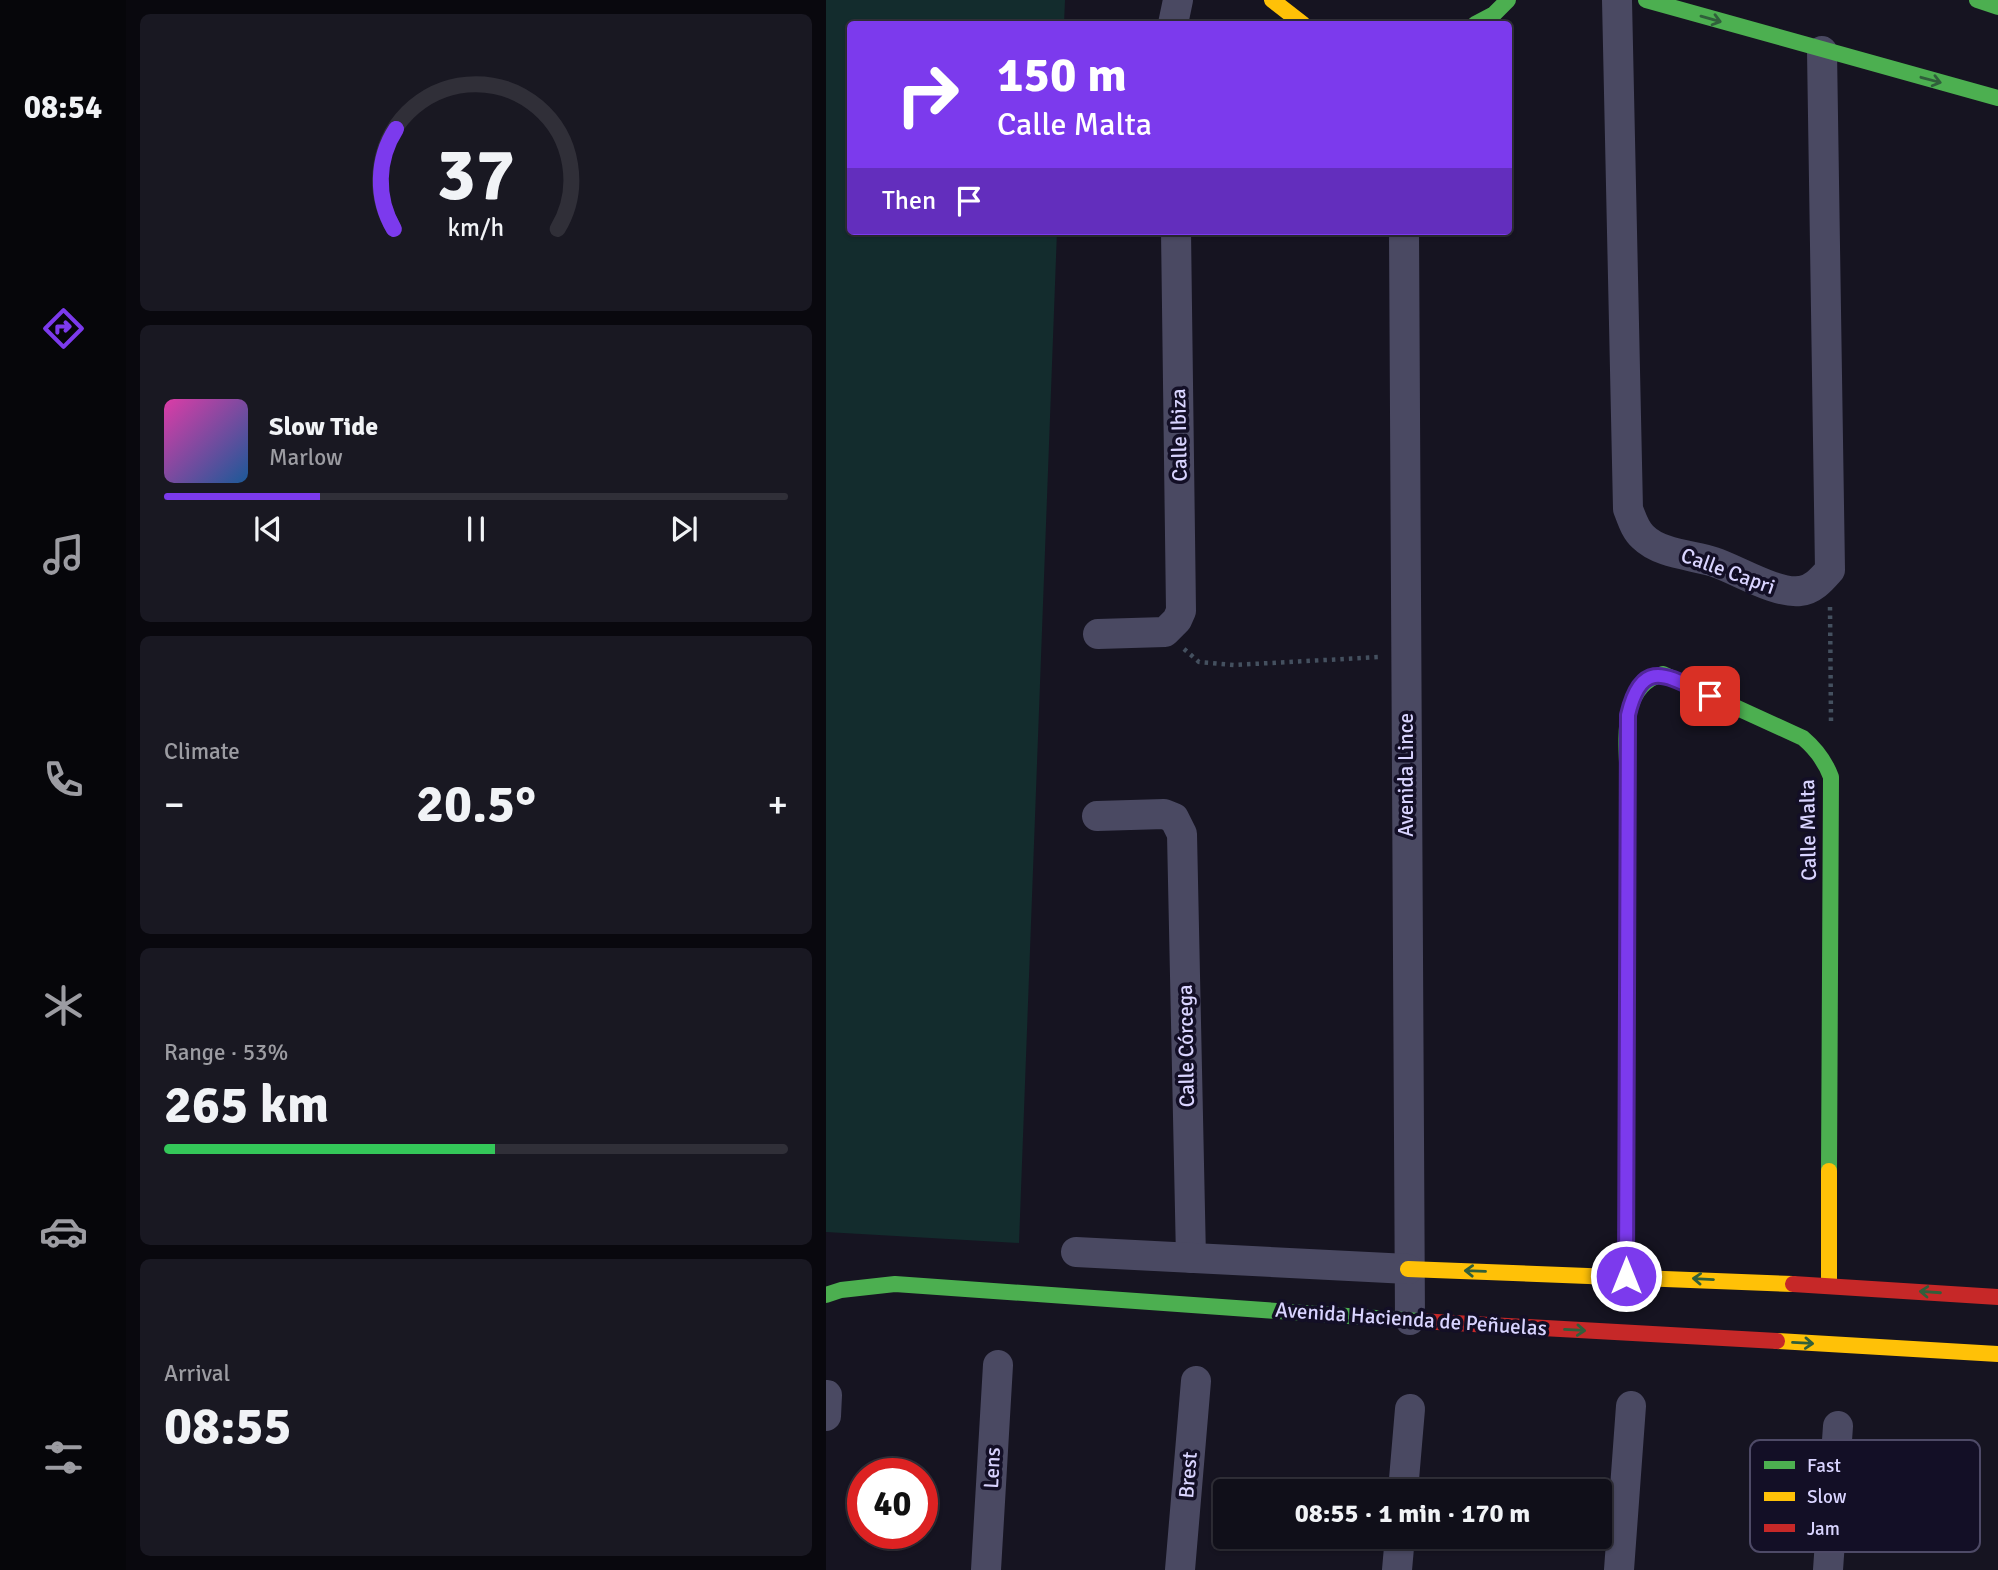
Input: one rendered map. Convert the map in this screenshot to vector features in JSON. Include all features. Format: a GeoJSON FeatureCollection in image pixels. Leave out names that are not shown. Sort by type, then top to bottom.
{"type":"FeatureCollection","features":[{"type":"Feature","properties":{"kind":"street"},"geometry":{"type":"LineString","coordinates":[[1174,21],[1178,0]]}},
{"type":"Feature","properties":{"kind":"street"},"geometry":{"type":"LineString","coordinates":[[1272,0],[1299,21]]}},
{"type":"Feature","properties":{"kind":"street"},"geometry":{"type":"LineString","coordinates":[[1481,21],[1494,14],[1508,0]]}},
{"type":"Feature","properties":{"kind":"street","name":"Calle Capri"},"geometry":{"type":"LineString","coordinates":[[1617,0],[1628,509],[1634,526],[1643,538],[1657,546],[1720,564],[1785,592],[1802,591],[1813,586],[1830,570]]}},
{"type":"Feature","properties":{"kind":"street"},"geometry":{"type":"LineString","coordinates":[[1646,0],[1998,98]]}},
{"type":"Feature","properties":{"kind":"street"},"geometry":{"type":"LineString","coordinates":[[1977,0],[1998,7]]}},
{"type":"Feature","properties":{"kind":"street"},"geometry":{"type":"LineString","coordinates":[[1822,51],[1830,570]]}},
{"type":"Feature","properties":{"kind":"street","name":"Calle Ibiza"},"geometry":{"type":"LineString","coordinates":[[1165,632],[1177,620],[1181,611],[1176,235]]}},
{"type":"Feature","properties":{"kind":"street","name":"Avenida Lince"},"geometry":{"type":"LineString","coordinates":[[1404,235],[1409,1320]]}},
{"type":"Feature","properties":{"kind":"street"},"geometry":{"type":"LineString","coordinates":[[1098,634],[1165,632]]}},
{"type":"Feature","properties":{"kind":"street","name":"Calle Malta"},"geometry":{"type":"LineString","coordinates":[[1626,1276],[1628,715],[1633,695],[1641,683],[1663,674],[1803,738],[1826,764],[1831,778],[1829,1285]]}},
{"type":"Feature","properties":{"kind":"street","name":"Calle Córcega"},"geometry":{"type":"LineString","coordinates":[[1097,816],[1164,814],[1174,818],[1182,834],[1191,1258]]}},
{"type":"Feature","properties":{"kind":"street"},"geometry":{"type":"LineString","coordinates":[[1076,1252],[1408,1269],[1829,1285],[1998,1297]]}},
{"type":"Feature","properties":{"kind":"street","name":"Avenida Hacienda de Peñuelas"},"geometry":{"type":"LineString","coordinates":[[826,1295],[841,1290],[895,1284],[1409,1320],[1998,1354]]}},
{"type":"Feature","properties":{"kind":"street","name":"Lens"},"geometry":{"type":"LineString","coordinates":[[986,1570],[998,1365]]}},
{"type":"Feature","properties":{"kind":"street","name":"Brest"},"geometry":{"type":"LineString","coordinates":[[1180,1570],[1196,1381]]}},
{"type":"Feature","properties":{"kind":"street"},"geometry":{"type":"LineString","coordinates":[[1619,1570],[1631,1406]]}},
{"type":"Feature","properties":{"kind":"street"},"geometry":{"type":"LineString","coordinates":[[1404,1479],[1410,1409]]}},
{"type":"Feature","properties":{"kind":"street"},"geometry":{"type":"LineString","coordinates":[[1837,1440],[1838,1426]]}},
{"type":"Feature","properties":{"kind":"street"},"geometry":{"type":"LineString","coordinates":[[1397,1570],[1399,1549]]}},
{"type":"Feature","properties":{"kind":"street"},"geometry":{"type":"LineString","coordinates":[[1828,1570],[1829,1552]]}},
{"type":"Feature","properties":{"kind":"path"},"geometry":{"type":"LineString","coordinates":[[1830,570],[1831,722]]}},
{"type":"Feature","properties":{"kind":"path"},"geometry":{"type":"LineString","coordinates":[[1165,632],[1199,662],[1234,665],[1406,656]]}},
{"type":"Feature","properties":{"kind":"green space"},"geometry":{"type":"Polygon","coordinates":[[[826,0],[1065,0],[1064,21],[847,21],[847,235],[1057,235],[1019,1243],[826,1232],[826,0]]]}},
{"type":"Feature","properties":{"kind":"traffic: fast"},"geometry":{"type":"LineString","coordinates":[[1481,21],[1494,14],[1508,0]]}},
{"type":"Feature","properties":{"kind":"traffic: fast"},"geometry":{"type":"LineString","coordinates":[[1646,0],[1998,98]]}},
{"type":"Feature","properties":{"kind":"traffic: fast"},"geometry":{"type":"LineString","coordinates":[[1977,0],[1998,7]]}},
{"type":"Feature","properties":{"kind":"traffic: fast"},"geometry":{"type":"LineString","coordinates":[[1628,788],[1626,739],[1631,706],[1637,692],[1648,681],[1663,674],[1803,738],[1826,766],[1831,777],[1829,1171]]}},
{"type":"Feature","properties":{"kind":"traffic: fast"},"geometry":{"type":"LineString","coordinates":[[826,1295],[841,1290],[895,1284],[1419,1321]]}},
{"type":"Feature","properties":{"kind":"traffic: slow"},"geometry":{"type":"LineString","coordinates":[[1272,0],[1299,21]]}},
{"type":"Feature","properties":{"kind":"traffic: slow"},"geometry":{"type":"LineString","coordinates":[[1829,1171],[1829,1285]]}},
{"type":"Feature","properties":{"kind":"traffic: slow"},"geometry":{"type":"LineString","coordinates":[[1408,1269],[1793,1284]]}},
{"type":"Feature","properties":{"kind":"traffic: slow"},"geometry":{"type":"LineString","coordinates":[[1777,1341],[1998,1354]]}},
{"type":"Feature","properties":{"kind":"traffic: jam"},"geometry":{"type":"LineString","coordinates":[[1626,1276],[1628,788]]}},
{"type":"Feature","properties":{"kind":"traffic: jam"},"geometry":{"type":"LineString","coordinates":[[1793,1284],[1998,1297]]}},
{"type":"Feature","properties":{"kind":"traffic: jam"},"geometry":{"type":"LineString","coordinates":[[1419,1321],[1777,1341]]}},
{"type":"Feature","properties":{"kind":"route"},"geometry":{"type":"LineString","coordinates":[[1626,1276],[1628,715],[1633,695],[1641,683],[1654,676],[1663,674],[1710,696]]}}]}
